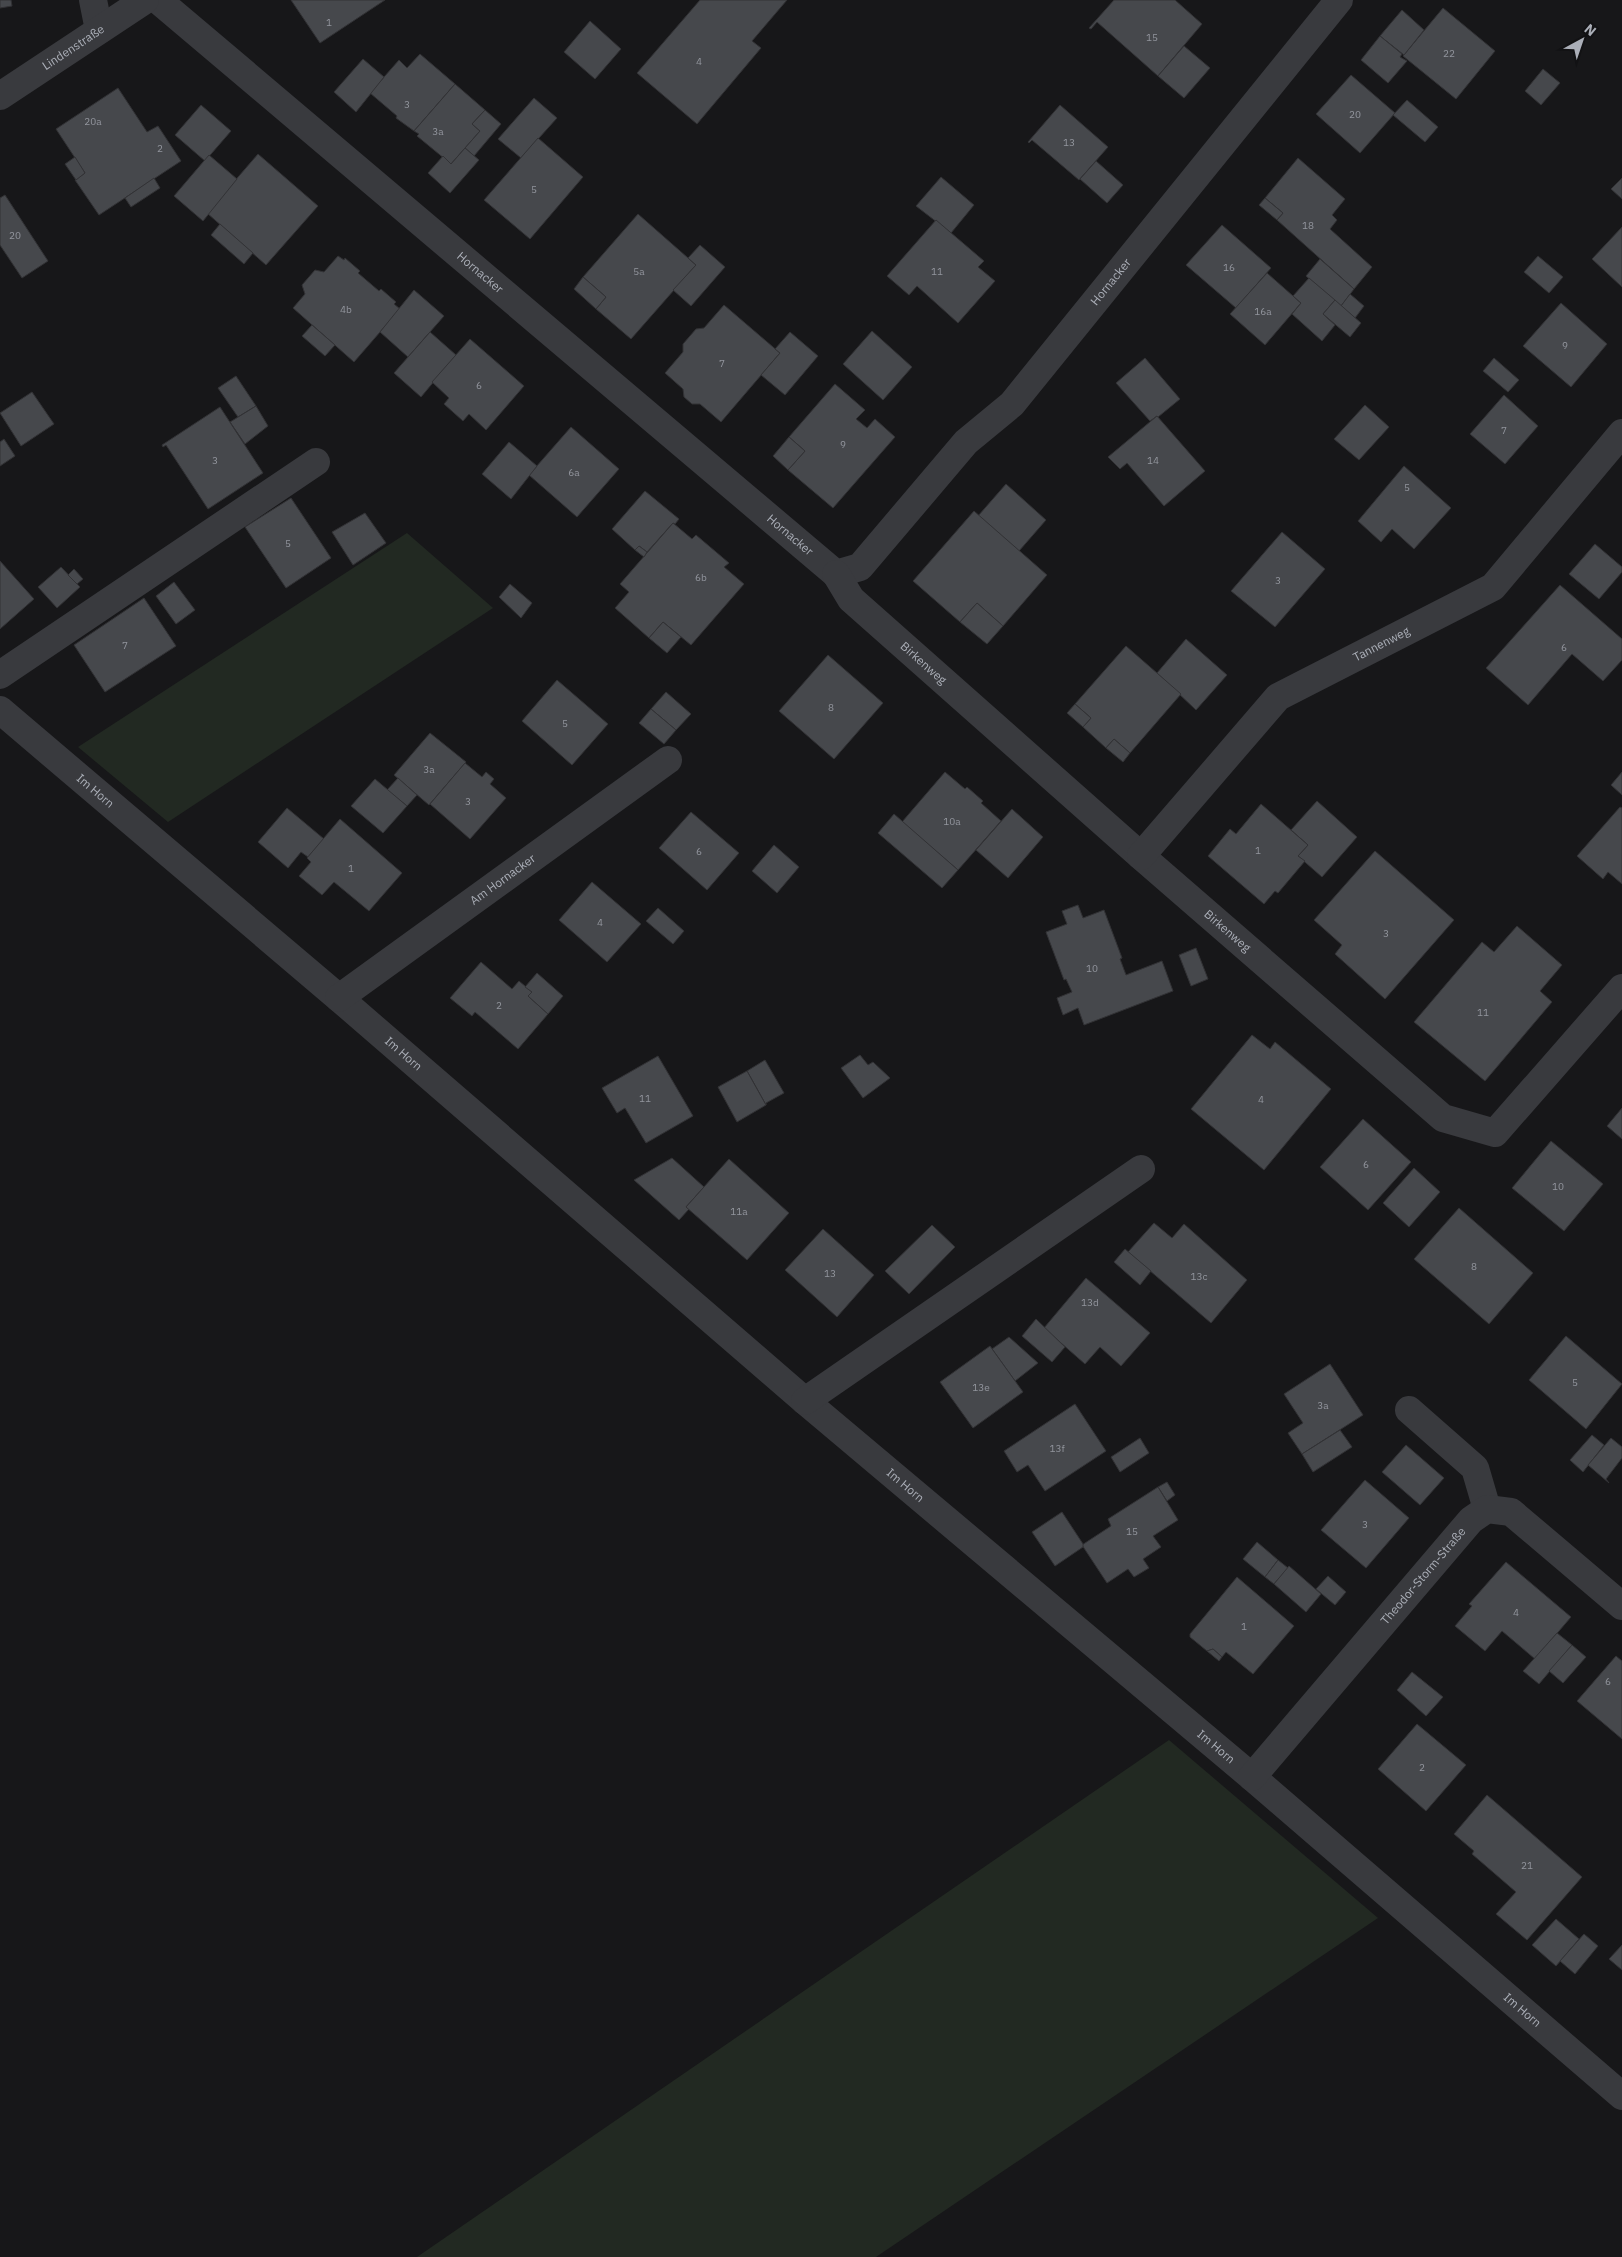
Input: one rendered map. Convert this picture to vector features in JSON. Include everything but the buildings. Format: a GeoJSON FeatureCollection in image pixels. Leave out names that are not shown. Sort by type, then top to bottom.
{"type":"FeatureCollection","features":[{"type":"Feature","properties":{"kind":"street"},"geometry":{"type":"LineString","coordinates":[[93,0],[99,30]]}},
{"type":"Feature","properties":{"kind":"street","name":"Lindenstraße"},"geometry":{"type":"LineString","coordinates":[[0,96],[145,0]]}},
{"type":"Feature","properties":{"kind":"street","name":"Hornacker"},"geometry":{"type":"LineString","coordinates":[[158,0],[836,574],[860,567],[966,442],[1012,404],[1339,0]]}},
{"type":"Feature","properties":{"kind":"street","name":"Tannenweg"},"geometry":{"type":"LineString","coordinates":[[1140,856],[1278,697],[1492,587],[1622,433]]}},
{"type":"Feature","properties":{"kind":"street"},"geometry":{"type":"LineString","coordinates":[[0,675],[316,462]]}},
{"type":"Feature","properties":{"kind":"street","name":"Birkenweg"},"geometry":{"type":"LineString","coordinates":[[836,574],[851,599],[1140,856],[1444,1118],[1495,1133],[1622,988]]}},
{"type":"Feature","properties":{"kind":"street","name":"Im Horn"},"geometry":{"type":"LineString","coordinates":[[0,710],[339,998],[805,1401],[1252,1776],[1622,2096]]}},
{"type":"Feature","properties":{"kind":"street","name":"Am Hornacker"},"geometry":{"type":"LineString","coordinates":[[339,998],[668,760]]}},
{"type":"Feature","properties":{"kind":"street"},"geometry":{"type":"LineString","coordinates":[[805,1401],[1141,1169]]}},
{"type":"Feature","properties":{"kind":"street"},"geometry":{"type":"LineString","coordinates":[[1409,1410],[1475,1468],[1487,1509],[1511,1512],[1622,1606]]}},
{"type":"Feature","properties":{"kind":"street","name":"Theodor-Storm-Straße"},"geometry":{"type":"LineString","coordinates":[[1252,1776],[1471,1520],[1487,1509]]}},
{"type":"Feature","properties":{"kind":"shaded area"},"geometry":{"type":"Polygon","coordinates":[[[407,533],[493,608],[168,822],[78,747],[407,533]]]}},
{"type":"Feature","properties":{"kind":"shaded area"},"geometry":{"type":"Polygon","coordinates":[[[1169,1740],[1378,1918],[876,2257],[417,2257],[1169,1740]]]}}]}
